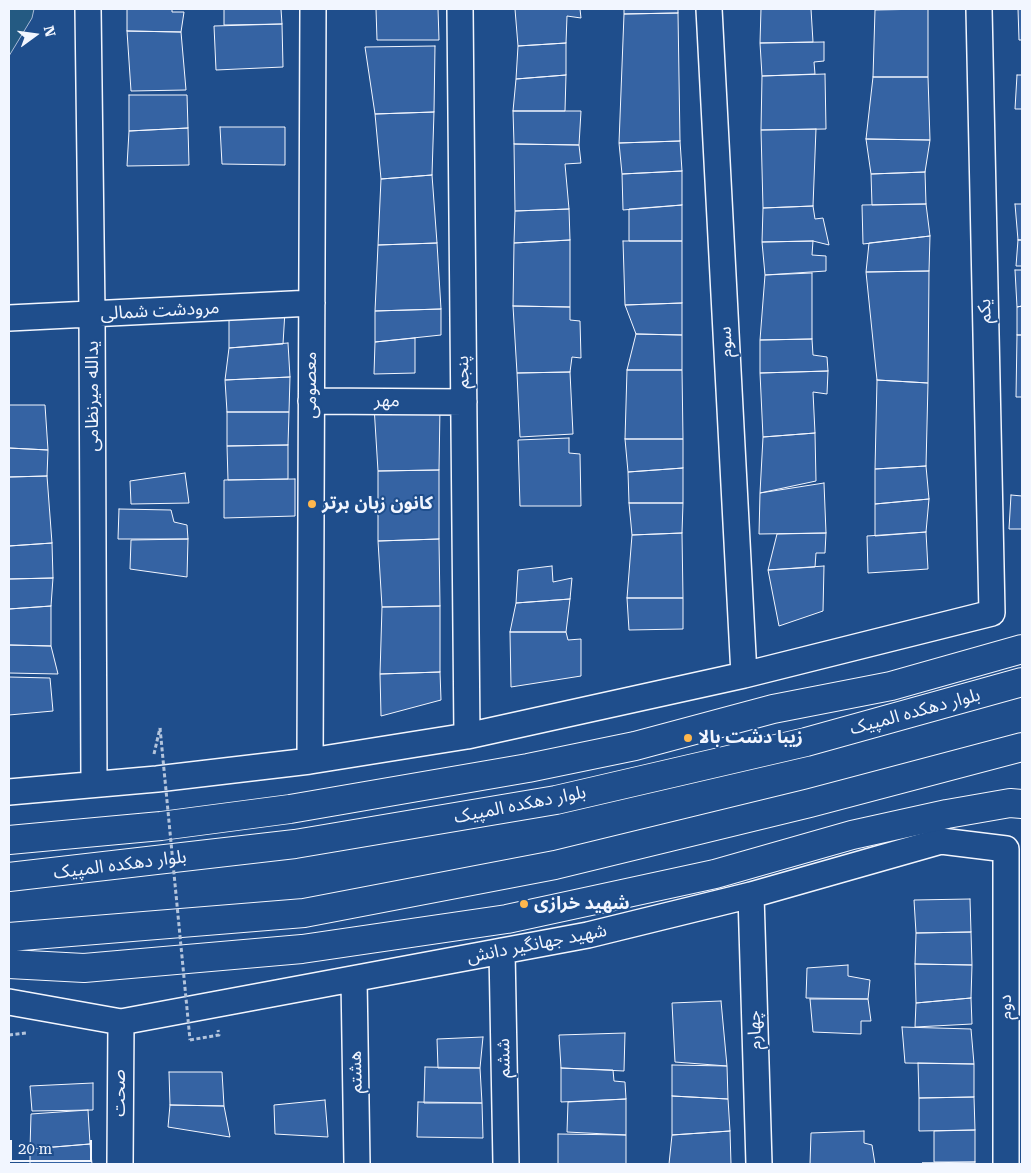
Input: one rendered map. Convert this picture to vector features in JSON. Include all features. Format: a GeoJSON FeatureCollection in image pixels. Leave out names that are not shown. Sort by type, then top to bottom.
{"type":"FeatureCollection","features":[{"type":"Feature","properties":{"kind":"main road"},"geometry":{"type":"LineString","coordinates":[[9,840],[162,826],[290,809],[528,768],[635,746],[774,709],[891,686],[1022,649]]}},
{"type":"Feature","properties":{"kind":"main road","name":"بلوار دهکده المپیک"},"geometry":{"type":"LineString","coordinates":[[9,877],[295,844],[556,800],[806,742],[1022,682]]}},
{"type":"Feature","properties":{"kind":"main road"},"geometry":{"type":"LineString","coordinates":[[9,937],[304,913],[555,865],[810,803],[1022,747]]}},
{"type":"Feature","properties":{"kind":"main road"},"geometry":{"type":"LineString","coordinates":[[9,964],[84,968],[302,949],[507,919],[715,874],[852,836],[947,814],[1010,803],[1022,804]]}},
{"type":"Feature","properties":{"kind":"street","name":"یدالله میرنظامی"},"geometry":{"type":"LineString","coordinates":[[88,9],[92,314],[94,784]]}},
{"type":"Feature","properties":{"kind":"street","name":"معصومی"},"geometry":{"type":"LineString","coordinates":[[310,760],[313,9]]}},
{"type":"Feature","properties":{"kind":"street","name":"پنجم"},"geometry":{"type":"LineString","coordinates":[[460,9],[467,736]]}},
{"type":"Feature","properties":{"kind":"street","name":"سوم"},"geometry":{"type":"LineString","coordinates":[[709,9],[744,675]]}},
{"type":"Feature","properties":{"kind":"street","name":"یکم"},"geometry":{"type":"LineString","coordinates":[[744,675],[992,614],[979,9]]}},
{"type":"Feature","properties":{"kind":"street","name":"مرودشت شمالی"},"geometry":{"type":"LineString","coordinates":[[9,318],[312,303]]}},
{"type":"Feature","properties":{"kind":"street","name":"مهر"},"geometry":{"type":"LineString","coordinates":[[311,400],[464,402]]}},
{"type":"Feature","properties":{"kind":"street"},"geometry":{"type":"LineString","coordinates":[[9,792],[157,779],[310,760],[467,736],[744,675]]}},
{"type":"Feature","properties":{"kind":"street","name":"شهید جهانگیر دانش"},"geometry":{"type":"LineString","coordinates":[[121,1022],[588,935],[751,895],[941,841],[1006,849]]}},
{"type":"Feature","properties":{"kind":"street","name":"دوم"},"geometry":{"type":"LineString","coordinates":[[1006,849],[1006,1164]]}},
{"type":"Feature","properties":{"kind":"street","name":"چهارم"},"geometry":{"type":"LineString","coordinates":[[751,895],[759,1164]]}},
{"type":"Feature","properties":{"kind":"street","name":"ششم"},"geometry":{"type":"LineString","coordinates":[[502,951],[506,1164]]}},
{"type":"Feature","properties":{"kind":"street","name":"هشتم"},"geometry":{"type":"LineString","coordinates":[[354,980],[357,1164]]}},
{"type":"Feature","properties":{"kind":"street"},"geometry":{"type":"LineString","coordinates":[[9,1002],[121,1022]]}},
{"type":"Feature","properties":{"kind":"street","name":"صحت"},"geometry":{"type":"LineString","coordinates":[[120,1164],[121,1022]]}},
{"type":"Feature","properties":{"kind":"path"},"geometry":{"type":"LineString","coordinates":[[160,728],[190,1040]]}},
{"type":"Feature","properties":{"kind":"shaded area"},"geometry":{"type":"Polygon","coordinates":[[[9,9],[34,9],[32,18],[9,56],[9,9]]]}},
{"type":"Feature","properties":{"kind":"building"},"geometry":{"type":"Polygon","coordinates":[[[127,9],[172,9],[172,12],[184,12],[181,32],[127,31],[127,9]]]}},
{"type":"Feature","properties":{"kind":"building"},"geometry":{"type":"Polygon","coordinates":[[[224,9],[281,9],[282,24],[224,25],[224,9]]]}},
{"type":"Feature","properties":{"kind":"building"},"geometry":{"type":"Polygon","coordinates":[[[376,9],[438,9],[439,40],[377,40],[376,9]]]}},
{"type":"Feature","properties":{"kind":"building"},"geometry":{"type":"Polygon","coordinates":[[[515,9],[580,9],[581,18],[567,16],[566,43],[518,46],[515,9]]]}},
{"type":"Feature","properties":{"kind":"building"},"geometry":{"type":"Polygon","coordinates":[[[624,9],[678,9],[678,13],[624,14],[624,9]]]}},
{"type":"Feature","properties":{"kind":"building"},"geometry":{"type":"Polygon","coordinates":[[[761,9],[811,9],[813,42],[760,43],[761,9]]]}},
{"type":"Feature","properties":{"kind":"building"},"geometry":{"type":"Polygon","coordinates":[[[928,9],[928,77],[873,77],[875,10],[928,9]]]}},
{"type":"Feature","properties":{"kind":"building"},"geometry":{"type":"Polygon","coordinates":[[[1018,9],[1022,9],[1022,40],[1019,40],[1018,9]]]}},
{"type":"Feature","properties":{"kind":"building"},"geometry":{"type":"Polygon","coordinates":[[[678,13],[680,141],[619,143],[624,14],[678,13]]]}},
{"type":"Feature","properties":{"kind":"building"},"geometry":{"type":"Polygon","coordinates":[[[282,24],[283,67],[216,70],[214,26],[282,24]]]}},
{"type":"Feature","properties":{"kind":"building"},"geometry":{"type":"Polygon","coordinates":[[[127,31],[181,32],[186,90],[131,91],[127,31]]]}},
{"type":"Feature","properties":{"kind":"building"},"geometry":{"type":"Polygon","coordinates":[[[824,42],[824,61],[814,62],[815,74],[762,76],[760,43],[824,42]]]}},
{"type":"Feature","properties":{"kind":"building"},"geometry":{"type":"Polygon","coordinates":[[[566,43],[566,75],[516,79],[518,46],[566,43]]]}},
{"type":"Feature","properties":{"kind":"building"},"geometry":{"type":"Polygon","coordinates":[[[435,46],[434,112],[375,114],[365,47],[435,46]]]}},
{"type":"Feature","properties":{"kind":"building"},"geometry":{"type":"Polygon","coordinates":[[[825,74],[826,129],[761,130],[762,76],[825,74]]]}},
{"type":"Feature","properties":{"kind":"building"},"geometry":{"type":"Polygon","coordinates":[[[566,75],[565,111],[513,111],[516,79],[566,75]]]}},
{"type":"Feature","properties":{"kind":"building"},"geometry":{"type":"Polygon","coordinates":[[[1017,75],[1022,75],[1022,109],[1015,109],[1017,75]]]}},
{"type":"Feature","properties":{"kind":"building"},"geometry":{"type":"Polygon","coordinates":[[[873,77],[928,77],[930,140],[866,139],[873,77]]]}},
{"type":"Feature","properties":{"kind":"building"},"geometry":{"type":"Polygon","coordinates":[[[129,95],[187,95],[188,128],[129,131],[129,95]]]}},
{"type":"Feature","properties":{"kind":"building"},"geometry":{"type":"Polygon","coordinates":[[[513,111],[581,111],[579,145],[514,144],[513,111]]]}},
{"type":"Feature","properties":{"kind":"building"},"geometry":{"type":"Polygon","coordinates":[[[434,112],[432,175],[381,179],[375,114],[434,112]]]}},
{"type":"Feature","properties":{"kind":"building"},"geometry":{"type":"Polygon","coordinates":[[[220,127],[285,127],[285,165],[222,164],[220,127]]]}},
{"type":"Feature","properties":{"kind":"building"},"geometry":{"type":"Polygon","coordinates":[[[188,128],[189,165],[127,166],[129,131],[188,128]]]}},
{"type":"Feature","properties":{"kind":"building"},"geometry":{"type":"Polygon","coordinates":[[[816,129],[813,206],[763,208],[761,130],[816,129]]]}},
{"type":"Feature","properties":{"kind":"building"},"geometry":{"type":"Polygon","coordinates":[[[866,139],[930,140],[925,172],[871,174],[866,139]]]}},
{"type":"Feature","properties":{"kind":"building"},"geometry":{"type":"Polygon","coordinates":[[[680,141],[682,171],[622,174],[619,143],[680,141]]]}},
{"type":"Feature","properties":{"kind":"building"},"geometry":{"type":"Polygon","coordinates":[[[514,144],[579,145],[581,163],[565,164],[569,209],[515,211],[514,144]]]}},
{"type":"Feature","properties":{"kind":"building"},"geometry":{"type":"Polygon","coordinates":[[[682,171],[682,205],[623,210],[622,174],[682,171]]]}},
{"type":"Feature","properties":{"kind":"building"},"geometry":{"type":"Polygon","coordinates":[[[925,172],[926,204],[872,205],[871,174],[925,172]]]}},
{"type":"Feature","properties":{"kind":"building"},"geometry":{"type":"Polygon","coordinates":[[[432,175],[437,243],[378,245],[381,179],[432,175]]]}},
{"type":"Feature","properties":{"kind":"building"},"geometry":{"type":"Polygon","coordinates":[[[926,204],[930,236],[863,244],[862,205],[926,204]]]}},
{"type":"Feature","properties":{"kind":"building"},"geometry":{"type":"Polygon","coordinates":[[[1015,204],[1022,204],[1022,240],[1018,240],[1015,204]]]}},
{"type":"Feature","properties":{"kind":"building"},"geometry":{"type":"Polygon","coordinates":[[[682,205],[682,241],[629,241],[629,209],[682,205]]]}},
{"type":"Feature","properties":{"kind":"building"},"geometry":{"type":"Polygon","coordinates":[[[813,206],[815,219],[823,218],[829,245],[813,241],[762,242],[763,208],[813,206]]]}},
{"type":"Feature","properties":{"kind":"building"},"geometry":{"type":"Polygon","coordinates":[[[569,209],[570,240],[514,243],[515,211],[569,209]]]}},
{"type":"Feature","properties":{"kind":"building"},"geometry":{"type":"Polygon","coordinates":[[[930,236],[929,271],[866,272],[869,243],[930,236]]]}},
{"type":"Feature","properties":{"kind":"building"},"geometry":{"type":"Polygon","coordinates":[[[570,240],[570,307],[513,306],[514,243],[570,240]]]}},
{"type":"Feature","properties":{"kind":"building"},"geometry":{"type":"Polygon","coordinates":[[[1018,240],[1022,240],[1022,266],[1016,266],[1018,240]]]}},
{"type":"Feature","properties":{"kind":"building"},"geometry":{"type":"Polygon","coordinates":[[[623,241],[682,241],[682,303],[625,305],[623,241]]]}},
{"type":"Feature","properties":{"kind":"building"},"geometry":{"type":"Polygon","coordinates":[[[813,241],[812,255],[826,256],[826,271],[765,275],[762,242],[813,241]]]}},
{"type":"Feature","properties":{"kind":"building"},"geometry":{"type":"Polygon","coordinates":[[[437,243],[441,309],[375,311],[378,245],[437,243]]]}},
{"type":"Feature","properties":{"kind":"building"},"geometry":{"type":"Polygon","coordinates":[[[1015,270],[1022,270],[1022,306],[1017,307],[1015,270]]]}},
{"type":"Feature","properties":{"kind":"building"},"geometry":{"type":"Polygon","coordinates":[[[929,271],[928,383],[877,380],[866,272],[929,271]]]}},
{"type":"Feature","properties":{"kind":"building"},"geometry":{"type":"Polygon","coordinates":[[[812,273],[812,339],[760,340],[765,275],[812,273]]]}},
{"type":"Feature","properties":{"kind":"building"},"geometry":{"type":"Polygon","coordinates":[[[682,303],[682,335],[636,334],[625,305],[682,303]]]}},
{"type":"Feature","properties":{"kind":"building"},"geometry":{"type":"Polygon","coordinates":[[[513,306],[570,307],[570,320],[580,321],[581,358],[572,357],[570,372],[517,373],[513,306]]]}},
{"type":"Feature","properties":{"kind":"building"},"geometry":{"type":"Polygon","coordinates":[[[1022,306],[1022,335],[1017,335],[1017,307],[1022,306]]]}},
{"type":"Feature","properties":{"kind":"building"},"geometry":{"type":"Polygon","coordinates":[[[441,309],[441,335],[375,342],[375,311],[441,309]]]}},
{"type":"Feature","properties":{"kind":"building"},"geometry":{"type":"Polygon","coordinates":[[[285,311],[283,344],[229,348],[229,313],[285,311]]]}},
{"type":"Feature","properties":{"kind":"building"},"geometry":{"type":"Polygon","coordinates":[[[636,334],[682,335],[682,370],[627,370],[636,334]]]}},
{"type":"Feature","properties":{"kind":"building"},"geometry":{"type":"Polygon","coordinates":[[[1017,335],[1022,335],[1022,397],[1016,397],[1017,335]]]}},
{"type":"Feature","properties":{"kind":"building"},"geometry":{"type":"Polygon","coordinates":[[[415,338],[415,373],[374,374],[375,342],[415,338]]]}},
{"type":"Feature","properties":{"kind":"building"},"geometry":{"type":"Polygon","coordinates":[[[812,339],[813,355],[827,357],[828,371],[760,373],[760,340],[812,339]]]}},
{"type":"Feature","properties":{"kind":"building"},"geometry":{"type":"Polygon","coordinates":[[[288,343],[290,377],[225,380],[229,348],[288,343]]]}},
{"type":"Feature","properties":{"kind":"building"},"geometry":{"type":"Polygon","coordinates":[[[627,370],[682,370],[683,439],[625,439],[627,370]]]}},
{"type":"Feature","properties":{"kind":"building"},"geometry":{"type":"Polygon","coordinates":[[[828,371],[827,394],[813,392],[815,433],[763,437],[760,373],[828,371]]]}},
{"type":"Feature","properties":{"kind":"building"},"geometry":{"type":"Polygon","coordinates":[[[570,372],[573,434],[520,437],[517,373],[570,372]]]}},
{"type":"Feature","properties":{"kind":"building"},"geometry":{"type":"Polygon","coordinates":[[[290,377],[289,412],[227,412],[225,380],[290,377]]]}},
{"type":"Feature","properties":{"kind":"building"},"geometry":{"type":"Polygon","coordinates":[[[877,380],[928,383],[926,466],[875,469],[877,380]]]}},
{"type":"Feature","properties":{"kind":"building"},"geometry":{"type":"Polygon","coordinates":[[[9,405],[45,405],[48,450],[9,448],[9,405]]]}},
{"type":"Feature","properties":{"kind":"building"},"geometry":{"type":"Polygon","coordinates":[[[374,406],[440,407],[439,470],[378,471],[374,406]]]}},
{"type":"Feature","properties":{"kind":"building"},"geometry":{"type":"Polygon","coordinates":[[[227,412],[289,412],[288,445],[227,446],[227,412]]]}},
{"type":"Feature","properties":{"kind":"building"},"geometry":{"type":"Polygon","coordinates":[[[815,433],[816,481],[760,493],[763,437],[815,433]]]}},
{"type":"Feature","properties":{"kind":"building"},"geometry":{"type":"Polygon","coordinates":[[[569,438],[569,453],[580,454],[581,506],[520,506],[518,440],[569,438]]]}},
{"type":"Feature","properties":{"kind":"building"},"geometry":{"type":"Polygon","coordinates":[[[625,439],[683,439],[683,468],[628,472],[625,439]]]}},
{"type":"Feature","properties":{"kind":"building"},"geometry":{"type":"Polygon","coordinates":[[[288,445],[288,479],[228,480],[227,446],[288,445]]]}},
{"type":"Feature","properties":{"kind":"building"},"geometry":{"type":"Polygon","coordinates":[[[9,448],[48,450],[47,476],[9,477],[9,448]]]}},
{"type":"Feature","properties":{"kind":"building"},"geometry":{"type":"Polygon","coordinates":[[[926,466],[929,499],[875,504],[875,469],[926,466]]]}},
{"type":"Feature","properties":{"kind":"building"},"geometry":{"type":"Polygon","coordinates":[[[683,468],[683,503],[629,503],[628,472],[683,468]]]}},
{"type":"Feature","properties":{"kind":"building"},"geometry":{"type":"Polygon","coordinates":[[[439,470],[439,539],[378,541],[378,471],[439,470]]]}},
{"type":"Feature","properties":{"kind":"building"},"geometry":{"type":"Polygon","coordinates":[[[185,473],[189,503],[131,504],[130,481],[185,473]]]}},
{"type":"Feature","properties":{"kind":"building"},"geometry":{"type":"Polygon","coordinates":[[[47,476],[52,543],[9,546],[9,477],[47,476]]]}},
{"type":"Feature","properties":{"kind":"building"},"geometry":{"type":"Polygon","coordinates":[[[295,479],[295,516],[224,518],[224,480],[295,479]]]}},
{"type":"Feature","properties":{"kind":"building"},"geometry":{"type":"Polygon","coordinates":[[[824,483],[826,533],[759,534],[760,493],[824,483]]]}},
{"type":"Feature","properties":{"kind":"building"},"geometry":{"type":"Polygon","coordinates":[[[1011,495],[1022,496],[1022,529],[1009,529],[1011,495]]]}},
{"type":"Feature","properties":{"kind":"building"},"geometry":{"type":"Polygon","coordinates":[[[929,499],[926,532],[875,536],[875,504],[929,499]]]}},
{"type":"Feature","properties":{"kind":"building"},"geometry":{"type":"Polygon","coordinates":[[[629,503],[683,503],[682,533],[632,535],[629,503]]]}},
{"type":"Feature","properties":{"kind":"building"},"geometry":{"type":"Polygon","coordinates":[[[119,509],[171,510],[174,522],[187,525],[188,539],[118,539],[119,509]]]}},
{"type":"Feature","properties":{"kind":"building"},"geometry":{"type":"Polygon","coordinates":[[[926,532],[928,569],[868,573],[867,536],[926,532]]]}},
{"type":"Feature","properties":{"kind":"building"},"geometry":{"type":"Polygon","coordinates":[[[682,533],[683,598],[627,598],[632,535],[682,533]]]}},
{"type":"Feature","properties":{"kind":"building"},"geometry":{"type":"Polygon","coordinates":[[[826,533],[825,553],[816,553],[815,567],[768,570],[777,534],[826,533]]]}},
{"type":"Feature","properties":{"kind":"building"},"geometry":{"type":"Polygon","coordinates":[[[188,539],[187,577],[130,569],[131,540],[188,539]]]}},
{"type":"Feature","properties":{"kind":"building"},"geometry":{"type":"Polygon","coordinates":[[[439,539],[440,606],[382,607],[378,541],[439,539]]]}},
{"type":"Feature","properties":{"kind":"building"},"geometry":{"type":"Polygon","coordinates":[[[52,543],[53,578],[9,579],[9,546],[52,543]]]}},
{"type":"Feature","properties":{"kind":"building"},"geometry":{"type":"Polygon","coordinates":[[[552,566],[553,582],[572,578],[570,599],[516,603],[518,570],[552,566]]]}},
{"type":"Feature","properties":{"kind":"building"},"geometry":{"type":"Polygon","coordinates":[[[824,566],[823,611],[779,626],[768,570],[824,566]]]}},
{"type":"Feature","properties":{"kind":"building"},"geometry":{"type":"Polygon","coordinates":[[[53,578],[51,606],[9,609],[9,579],[53,578]]]}},
{"type":"Feature","properties":{"kind":"building"},"geometry":{"type":"Polygon","coordinates":[[[627,598],[683,598],[683,629],[629,630],[627,598]]]}},
{"type":"Feature","properties":{"kind":"building"},"geometry":{"type":"Polygon","coordinates":[[[570,599],[566,632],[510,632],[516,603],[570,599]]]}},
{"type":"Feature","properties":{"kind":"building"},"geometry":{"type":"Polygon","coordinates":[[[51,606],[51,646],[9,645],[9,609],[51,606]]]}},
{"type":"Feature","properties":{"kind":"building"},"geometry":{"type":"Polygon","coordinates":[[[440,606],[440,672],[380,674],[382,607],[440,606]]]}},
{"type":"Feature","properties":{"kind":"building"},"geometry":{"type":"Polygon","coordinates":[[[510,632],[566,632],[568,640],[581,639],[581,676],[511,687],[510,632]]]}},
{"type":"Feature","properties":{"kind":"building"},"geometry":{"type":"Polygon","coordinates":[[[9,645],[51,646],[58,674],[9,673],[9,645]]]}},
{"type":"Feature","properties":{"kind":"building"},"geometry":{"type":"Polygon","coordinates":[[[440,672],[441,700],[381,716],[380,674],[440,672]]]}},
{"type":"Feature","properties":{"kind":"building"},"geometry":{"type":"Polygon","coordinates":[[[9,677],[50,678],[53,711],[9,715],[9,677]]]}},
{"type":"Feature","properties":{"kind":"building"},"geometry":{"type":"Polygon","coordinates":[[[970,899],[971,932],[916,933],[914,900],[970,899]]]}},
{"type":"Feature","properties":{"kind":"building"},"geometry":{"type":"Polygon","coordinates":[[[971,932],[972,965],[915,964],[916,933],[971,932]]]}},
{"type":"Feature","properties":{"kind":"building"},"geometry":{"type":"Polygon","coordinates":[[[915,964],[972,965],[971,998],[916,1003],[915,964]]]}},
{"type":"Feature","properties":{"kind":"building"},"geometry":{"type":"Polygon","coordinates":[[[848,965],[848,976],[870,980],[868,999],[806,998],[807,968],[848,965]]]}},
{"type":"Feature","properties":{"kind":"building"},"geometry":{"type":"Polygon","coordinates":[[[971,998],[972,1024],[915,1027],[916,1003],[971,998]]]}},
{"type":"Feature","properties":{"kind":"building"},"geometry":{"type":"Polygon","coordinates":[[[810,999],[868,999],[871,1021],[861,1021],[861,1034],[813,1032],[810,999]]]}},
{"type":"Feature","properties":{"kind":"building"},"geometry":{"type":"Polygon","coordinates":[[[721,1001],[727,1066],[675,1062],[672,1003],[721,1001]]]}},
{"type":"Feature","properties":{"kind":"building"},"geometry":{"type":"Polygon","coordinates":[[[902,1027],[971,1029],[974,1064],[905,1063],[902,1027]]]}},
{"type":"Feature","properties":{"kind":"building"},"geometry":{"type":"Polygon","coordinates":[[[625,1033],[624,1071],[561,1068],[559,1035],[625,1033]]]}},
{"type":"Feature","properties":{"kind":"building"},"geometry":{"type":"Polygon","coordinates":[[[483,1037],[480,1068],[438,1068],[437,1039],[483,1037]]]}},
{"type":"Feature","properties":{"kind":"building"},"geometry":{"type":"Polygon","coordinates":[[[918,1063],[974,1064],[974,1097],[919,1098],[918,1063]]]}},
{"type":"Feature","properties":{"kind":"building"},"geometry":{"type":"Polygon","coordinates":[[[672,1065],[727,1066],[728,1099],[672,1096],[672,1065]]]}},
{"type":"Feature","properties":{"kind":"building"},"geometry":{"type":"Polygon","coordinates":[[[425,1067],[480,1068],[482,1103],[424,1103],[425,1067]]]}},
{"type":"Feature","properties":{"kind":"building"},"geometry":{"type":"Polygon","coordinates":[[[561,1068],[613,1070],[614,1081],[625,1082],[626,1099],[561,1102],[561,1068]]]}},
{"type":"Feature","properties":{"kind":"building"},"geometry":{"type":"Polygon","coordinates":[[[169,1072],[222,1072],[224,1106],[170,1105],[169,1072]]]}},
{"type":"Feature","properties":{"kind":"building"},"geometry":{"type":"Polygon","coordinates":[[[93,1083],[93,1110],[32,1111],[30,1086],[93,1083]]]}},
{"type":"Feature","properties":{"kind":"building"},"geometry":{"type":"Polygon","coordinates":[[[672,1096],[728,1099],[730,1131],[672,1135],[672,1096]]]}},
{"type":"Feature","properties":{"kind":"building"},"geometry":{"type":"Polygon","coordinates":[[[974,1097],[975,1130],[919,1131],[919,1098],[974,1097]]]}},
{"type":"Feature","properties":{"kind":"building"},"geometry":{"type":"Polygon","coordinates":[[[626,1099],[626,1135],[567,1132],[568,1102],[626,1099]]]}},
{"type":"Feature","properties":{"kind":"building"},"geometry":{"type":"Polygon","coordinates":[[[325,1100],[328,1137],[275,1134],[274,1105],[325,1100]]]}},
{"type":"Feature","properties":{"kind":"building"},"geometry":{"type":"Polygon","coordinates":[[[418,1102],[482,1103],[483,1138],[417,1137],[418,1102]]]}},
{"type":"Feature","properties":{"kind":"building"},"geometry":{"type":"Polygon","coordinates":[[[170,1105],[224,1106],[230,1137],[168,1127],[170,1105]]]}},
{"type":"Feature","properties":{"kind":"building"},"geometry":{"type":"Polygon","coordinates":[[[88,1110],[90,1144],[30,1149],[31,1114],[88,1110]]]}},
{"type":"Feature","properties":{"kind":"building"},"geometry":{"type":"Polygon","coordinates":[[[975,1130],[975,1162],[934,1162],[934,1131],[975,1130]]]}},
{"type":"Feature","properties":{"kind":"building"},"geometry":{"type":"Polygon","coordinates":[[[730,1131],[731,1164],[669,1164],[672,1135],[730,1131]]]}},
{"type":"Feature","properties":{"kind":"building"},"geometry":{"type":"Polygon","coordinates":[[[864,1131],[864,1143],[872,1145],[875,1164],[810,1164],[811,1133],[864,1131]]]}},
{"type":"Feature","properties":{"kind":"building"},"geometry":{"type":"Polygon","coordinates":[[[558,1134],[626,1135],[626,1164],[558,1164],[558,1134]]]}},
{"type":"Feature","properties":{"kind":"building"},"geometry":{"type":"Polygon","coordinates":[[[90,1144],[92,1164],[30,1164],[30,1149],[90,1144]]]}},
{"type":"Feature","properties":{"kind":"building"},"geometry":{"type":"Polygon","coordinates":[[[975,1162],[975,1164],[922,1163],[975,1162]]]}},
{"type":"Feature","properties":{"kind":"place","name":"کانون زبان برتر"},"geometry":{"type":"Point","coordinates":[312,504]}},
{"type":"Feature","properties":{"kind":"place","name":"زیبا دشت بالا"},"geometry":{"type":"Point","coordinates":[688,738]}},
{"type":"Feature","properties":{"kind":"place","name":"شهید خرازی"},"geometry":{"type":"Point","coordinates":[524,904]}}]}
